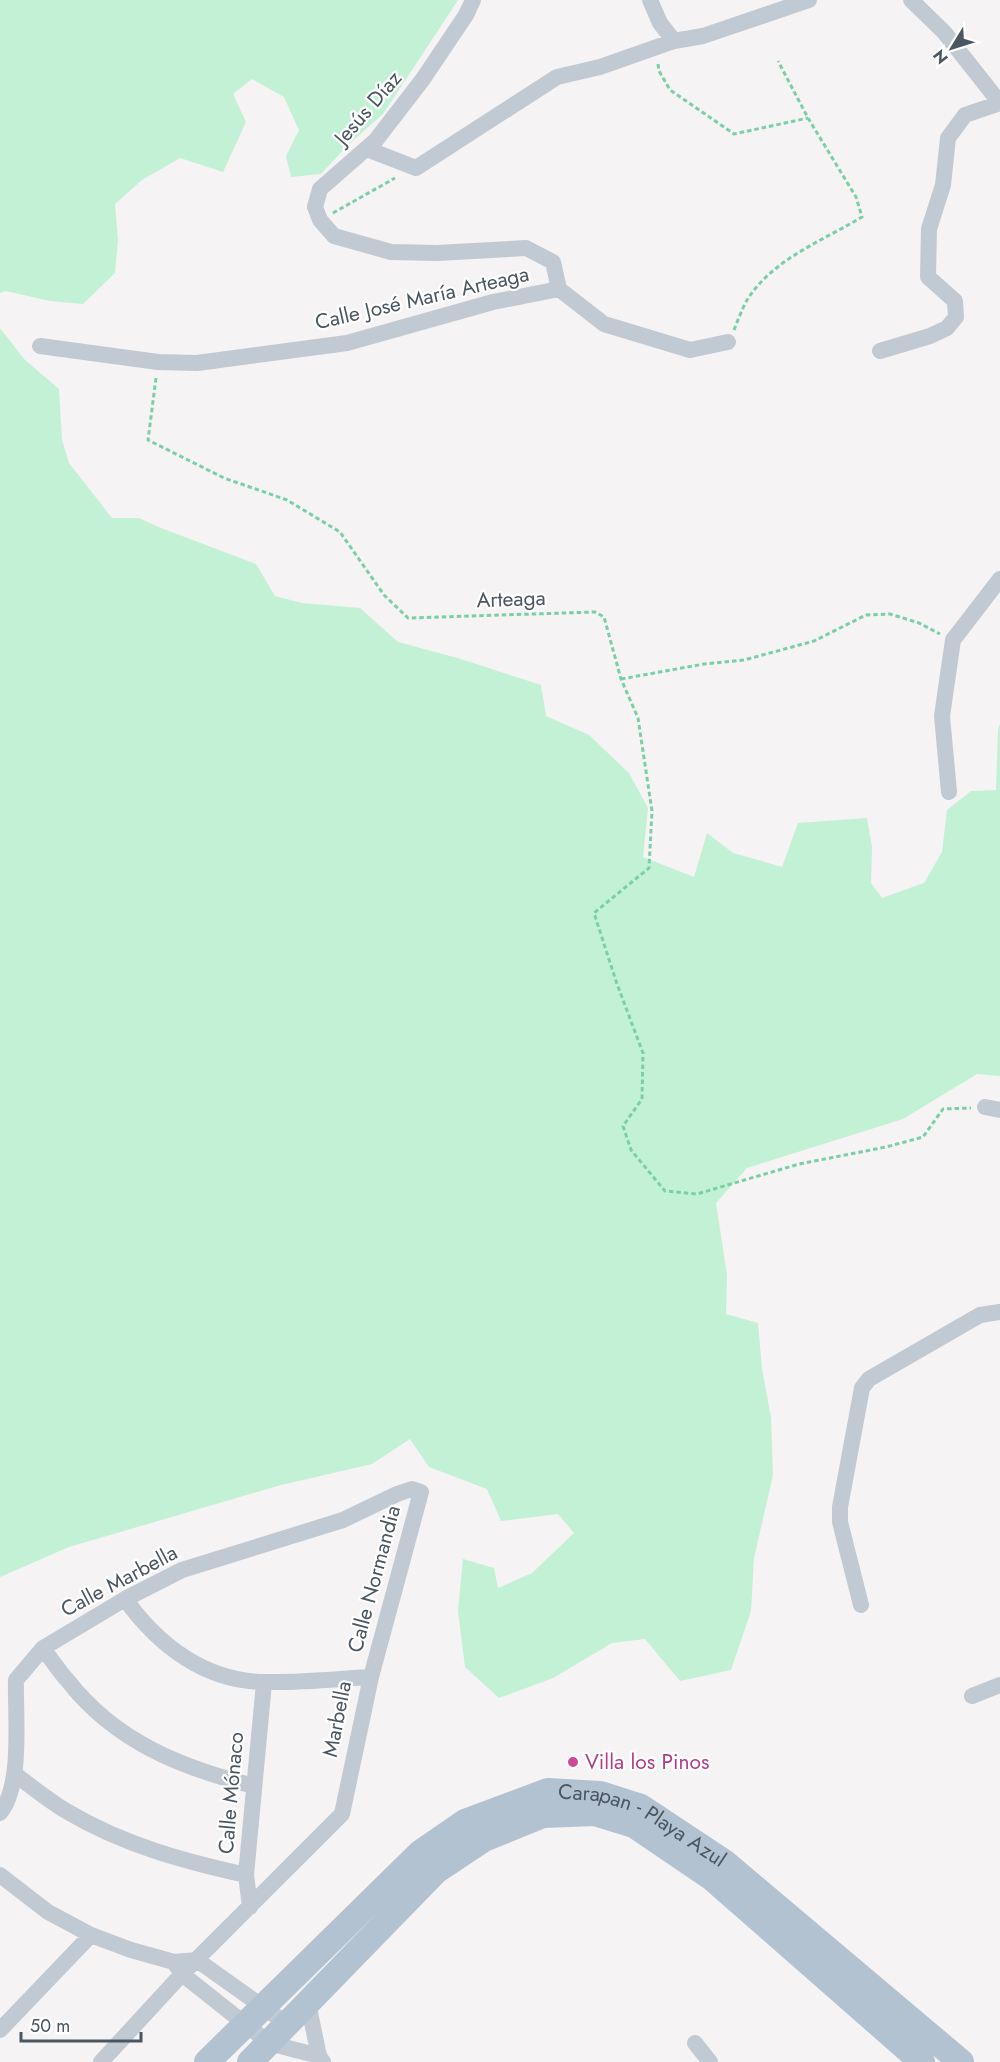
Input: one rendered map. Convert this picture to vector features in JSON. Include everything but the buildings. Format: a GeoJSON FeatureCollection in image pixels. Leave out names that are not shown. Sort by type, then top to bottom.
{"type":"FeatureCollection","features":[{"type":"Feature","properties":{"kind":"main road","name":"Carapan - Playa Azul"},"geometry":{"type":"LineString","coordinates":[[207,2062],[420,1853],[465,1822],[548,1791],[600,1794],[641,1807],[724,1862],[961,2062]]}},
{"type":"Feature","properties":{"kind":"main road","name":"Carapan - Playa Azul"},"geometry":{"type":"LineString","coordinates":[[250,2062],[436,1871],[484,1839],[543,1815],[595,1813],[634,1825],[712,1878],[921,2062]]}},
{"type":"Feature","properties":{"kind":"street","name":"Jesús Díaz"},"geometry":{"type":"LineString","coordinates":[[320,220],[315,207],[320,189],[376,140],[423,79],[466,15],[473,0]]}},
{"type":"Feature","properties":{"kind":"street"},"geometry":{"type":"LineString","coordinates":[[651,0],[660,23],[674,41]]}},
{"type":"Feature","properties":{"kind":"street"},"geometry":{"type":"LineString","coordinates":[[367,149],[416,168],[434,158],[459,138],[557,77],[600,66],[674,41],[703,36],[809,0]]}},
{"type":"Feature","properties":{"kind":"street"},"geometry":{"type":"LineString","coordinates":[[880,351],[930,336],[947,328],[956,317],[955,302],[928,277],[929,229],[943,185],[948,138],[965,115],[1000,103],[944,32],[911,0]]}},
{"type":"Feature","properties":{"kind":"street"},"geometry":{"type":"LineString","coordinates":[[320,220],[334,236],[391,252],[437,253],[526,248],[553,262],[559,290]]}},
{"type":"Feature","properties":{"kind":"street","name":"Calle José María Arteaga"},"geometry":{"type":"LineString","coordinates":[[40,346],[158,362],[197,363],[347,343],[493,302],[559,290],[604,324],[690,350],[728,342]]}},
{"type":"Feature","properties":{"kind":"street"},"geometry":{"type":"LineString","coordinates":[[950,792],[942,716],[953,640],[1000,579]]}},
{"type":"Feature","properties":{"kind":"street"},"geometry":{"type":"LineString","coordinates":[[861,1605],[840,1522],[840,1507],[862,1388],[869,1379],[980,1315],[1000,1312]]}},
{"type":"Feature","properties":{"kind":"street","name":"Calle Marbella"},"geometry":{"type":"LineString","coordinates":[[0,1813],[7,1805],[15,1774],[16,1680],[43,1648],[125,1599],[182,1570],[343,1520],[412,1489],[421,1492]]}},
{"type":"Feature","properties":{"kind":"street","name":"Calle Normandia"},"geometry":{"type":"LineString","coordinates":[[371,1677],[421,1492]]}},
{"type":"Feature","properties":{"kind":"street","name":"Marbella"},"geometry":{"type":"LineString","coordinates":[[125,1599],[155,1635],[186,1659],[203,1668],[232,1677],[264,1683],[371,1677],[342,1814],[197,1960]]}},
{"type":"Feature","properties":{"kind":"street"},"geometry":{"type":"LineString","coordinates":[[43,1648],[77,1691],[100,1714],[134,1740],[173,1761],[213,1776],[254,1786]]}},
{"type":"Feature","properties":{"kind":"street","name":"Calle Mónaco"},"geometry":{"type":"LineString","coordinates":[[250,1907],[246,1875],[264,1683]]}},
{"type":"Feature","properties":{"kind":"street"},"geometry":{"type":"LineString","coordinates":[[972,1696],[1000,1685]]}},
{"type":"Feature","properties":{"kind":"street"},"geometry":{"type":"LineString","coordinates":[[15,1774],[67,1811],[124,1841],[185,1862],[246,1875]]}},
{"type":"Feature","properties":{"kind":"street"},"geometry":{"type":"LineString","coordinates":[[3,1884],[91,1935],[178,1968],[254,2015],[287,2024]]}},
{"type":"Feature","properties":{"kind":"street"},"geometry":{"type":"LineString","coordinates":[[0,2030],[91,1935]]}},
{"type":"Feature","properties":{"kind":"street"},"geometry":{"type":"LineString","coordinates":[[101,2062],[178,1968],[197,1960],[254,2015],[269,2043],[296,2057],[321,2059],[308,2003]]}},
{"type":"Feature","properties":{"kind":"street"},"geometry":{"type":"LineString","coordinates":[[296,2057],[316,2037]]}},
{"type":"Feature","properties":{"kind":"street"},"geometry":{"type":"LineString","coordinates":[[695,2043],[710,2062]]}},
{"type":"Feature","properties":{"kind":"path"},"geometry":{"type":"LineString","coordinates":[[654,47],[659,70],[670,90],[734,134],[808,118]]}},
{"type":"Feature","properties":{"kind":"path"},"geometry":{"type":"LineString","coordinates":[[728,342],[747,300],[771,272],[808,247],[862,217],[856,197],[808,118],[778,61]]}},
{"type":"Feature","properties":{"kind":"path"},"geometry":{"type":"LineString","coordinates":[[320,220],[383,183],[416,168]]}},
{"type":"Feature","properties":{"kind":"path","name":"Arteaga"},"geometry":{"type":"LineString","coordinates":[[158,362],[148,440],[224,478],[287,500],[340,532],[384,595],[408,618],[595,612],[604,617],[621,679]]}},
{"type":"Feature","properties":{"kind":"path"},"geometry":{"type":"LineString","coordinates":[[953,640],[919,623],[891,614],[866,615],[814,641],[744,660],[704,664],[621,679],[638,718],[652,811],[649,868],[594,913],[643,1053],[642,1099],[623,1126],[631,1150],[665,1191],[697,1194],[799,1164],[886,1147],[924,1137],[943,1109],[993,1108]]}},
{"type":"Feature","properties":{"kind":"green space"},"geometry":{"type":"Polygon","coordinates":[[[0,0],[458,0],[383,114],[348,145],[321,174],[291,177],[286,156],[299,130],[284,97],[252,79],[233,94],[246,122],[223,172],[180,158],[142,180],[115,204],[118,240],[115,273],[83,304],[50,301],[6,291],[0,293],[0,0]]]}},
{"type":"Feature","properties":{"kind":"green space"},"geometry":{"type":"Polygon","coordinates":[[[0,328],[24,359],[59,389],[62,440],[69,463],[112,518],[139,518],[256,564],[275,596],[302,603],[360,608],[398,642],[461,659],[541,685],[546,716],[589,735],[629,773],[648,808],[643,857],[694,877],[707,833],[733,853],[782,867],[798,823],[867,818],[872,847],[871,883],[882,898],[924,883],[942,852],[947,810],[971,791],[996,790],[1000,724],[1000,1076],[977,1074],[903,1119],[747,1168],[716,1203],[727,1275],[726,1314],[758,1323],[762,1369],[771,1417],[773,1475],[754,1558],[751,1611],[731,1670],[680,1681],[645,1639],[612,1643],[553,1678],[499,1698],[465,1667],[458,1611],[463,1559],[494,1568],[498,1588],[532,1573],[574,1533],[558,1514],[501,1521],[487,1489],[429,1467],[410,1439],[372,1464],[281,1485],[69,1547],[0,1577],[0,328]]]}},
{"type":"Feature","properties":{"kind":"place","name":"Villa los Pinos"},"geometry":{"type":"Point","coordinates":[573,1762]}}]}
